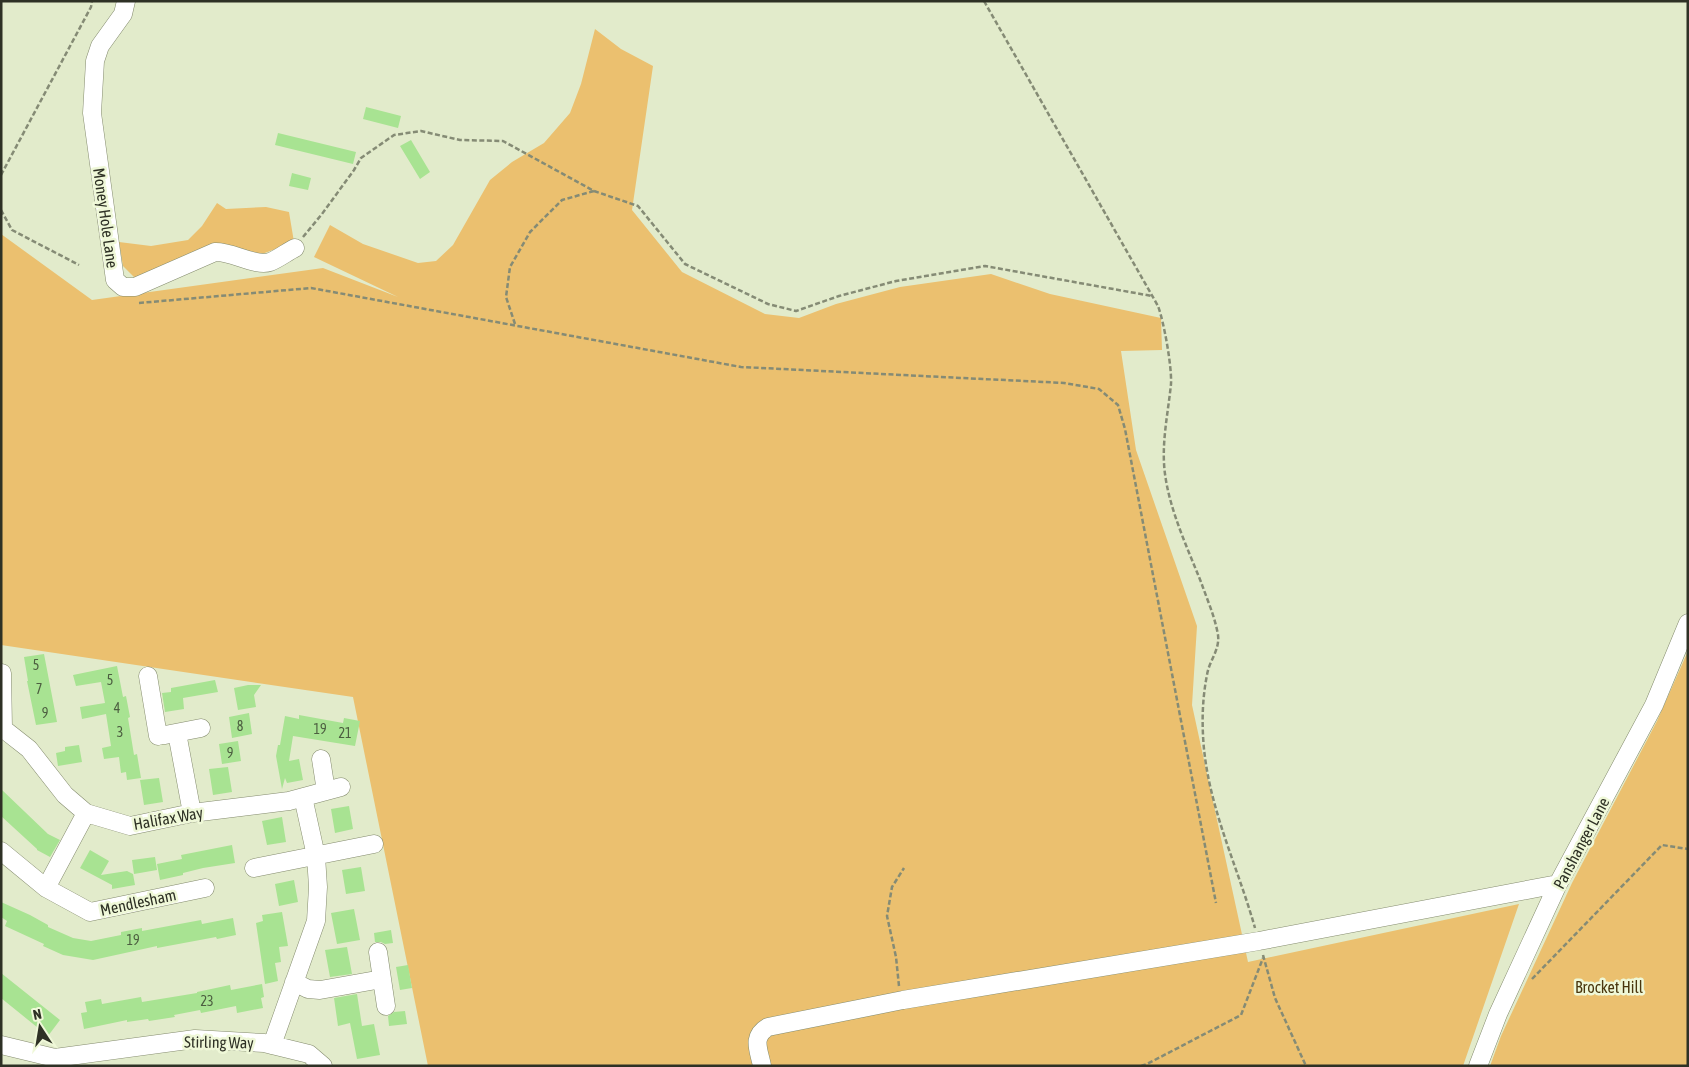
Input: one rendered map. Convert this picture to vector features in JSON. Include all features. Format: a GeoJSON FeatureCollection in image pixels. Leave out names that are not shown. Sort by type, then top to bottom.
{"type":"FeatureCollection","features":[{"type":"Feature","properties":{"kind":"street","name":"Money Hole Lane"},"geometry":{"type":"LineString","coordinates":[[126,1],[123,14],[100,46],[95,61],[92,113],[115,280],[123,287],[135,287],[215,252],[223,252],[262,263],[270,262],[294,248]]}},
{"type":"Feature","properties":{"kind":"street","name":"Panshanger Lane"},"geometry":{"type":"LineString","coordinates":[[1478,1066],[1498,1014],[1558,884],[1654,705],[1688,623]]}},
{"type":"Feature","properties":{"kind":"street"},"geometry":{"type":"LineString","coordinates":[[2,673],[2,727]]}},
{"type":"Feature","properties":{"kind":"street"},"geometry":{"type":"LineString","coordinates":[[148,676],[155,736],[201,728]]}},
{"type":"Feature","properties":{"kind":"street","name":"Halifax Way"},"geometry":{"type":"LineString","coordinates":[[2,727],[29,749],[65,795],[86,814],[130,826],[192,813],[289,801],[334,789],[321,759]]}},
{"type":"Feature","properties":{"kind":"street"},"geometry":{"type":"LineString","coordinates":[[177,733],[192,813]]}},
{"type":"Feature","properties":{"kind":"street","name":"Stirling Way"},"geometry":{"type":"LineString","coordinates":[[1,1045],[55,1058],[196,1039],[272,1045],[316,921],[318,887],[316,856],[303,797]]}},
{"type":"Feature","properties":{"kind":"street"},"geometry":{"type":"LineString","coordinates":[[46,888],[86,814]]}},
{"type":"Feature","properties":{"kind":"street"},"geometry":{"type":"LineString","coordinates":[[254,868],[374,844]]}},
{"type":"Feature","properties":{"kind":"street","name":"Mendlesham"},"geometry":{"type":"LineString","coordinates":[[1,850],[46,888],[90,912],[205,888]]}},
{"type":"Feature","properties":{"kind":"street"},"geometry":{"type":"LineString","coordinates":[[762,1066],[757,1042],[761,1031],[768,1027],[903,1000],[1261,949],[1558,884]]}},
{"type":"Feature","properties":{"kind":"street"},"geometry":{"type":"LineString","coordinates":[[378,952],[386,1006]]}},
{"type":"Feature","properties":{"kind":"street"},"geometry":{"type":"LineString","coordinates":[[294,982],[308,989],[320,990],[382,979]]}},
{"type":"Feature","properties":{"kind":"street"},"geometry":{"type":"LineString","coordinates":[[272,1045],[309,1054],[323,1066]]}},
{"type":"Feature","properties":{"kind":"path"},"geometry":{"type":"LineString","coordinates":[[1,175],[91,7],[92,1]]}},
{"type":"Feature","properties":{"kind":"path"},"geometry":{"type":"LineString","coordinates":[[984,1],[1163,318],[1171,381],[1163,450],[1165,475],[1175,514],[1212,611],[1218,637],[1218,644],[1207,673],[1202,706],[1203,738],[1210,782],[1218,815],[1275,998],[1306,1066]]}},
{"type":"Feature","properties":{"kind":"path"},"geometry":{"type":"LineString","coordinates":[[294,248],[322,214],[361,158],[394,135],[422,131],[460,140],[503,141],[594,191],[638,206],[685,264],[768,304],[796,311],[839,296],[896,280],[985,266],[1152,296]]}},
{"type":"Feature","properties":{"kind":"path"},"geometry":{"type":"LineString","coordinates":[[515,324],[506,297],[510,267],[530,232],[562,200],[594,191]]}},
{"type":"Feature","properties":{"kind":"path"},"geometry":{"type":"LineString","coordinates":[[1,210],[12,230],[79,265]]}},
{"type":"Feature","properties":{"kind":"path"},"geometry":{"type":"LineString","coordinates":[[137,303],[311,288],[741,367],[1064,383],[1099,389],[1118,405],[1124,429],[1216,903]]}},
{"type":"Feature","properties":{"kind":"path"},"geometry":{"type":"LineString","coordinates":[[1532,979],[1662,845],[1688,849]]}},
{"type":"Feature","properties":{"kind":"path"},"geometry":{"type":"LineString","coordinates":[[903,1000],[887,916],[892,887],[904,868]]}},
{"type":"Feature","properties":{"kind":"path"},"geometry":{"type":"LineString","coordinates":[[1141,1066],[1241,1015],[1261,949]]}},
{"type":"Feature","properties":{"kind":"green space"},"geometry":{"type":"Polygon","coordinates":[[[595,29],[621,49],[653,66],[632,210],[682,272],[765,314],[799,318],[836,304],[900,287],[991,274],[1050,294],[1161,318],[1162,350],[1121,351],[1136,450],[1197,626],[1192,705],[1248,962],[1519,904],[1463,1066],[428,1066],[353,697],[1,645],[1,234],[92,300],[323,268],[398,297],[314,257],[330,225],[363,244],[418,263],[436,261],[453,245],[490,180],[512,162],[544,143],[570,113],[581,84],[595,29]]]}},
{"type":"Feature","properties":{"kind":"green space"},"geometry":{"type":"Polygon","coordinates":[[[217,203],[226,209],[266,207],[289,212],[294,242],[262,254],[215,244],[135,278],[123,266],[119,242],[151,246],[188,240],[202,226],[217,203]]]}},
{"type":"Feature","properties":{"kind":"green space","name":"Brocket Hill"},"geometry":{"type":"Polygon","coordinates":[[[1688,651],[1688,1066],[1490,1066],[1501,1036],[1572,883],[1657,721],[1688,651]]]}},
{"type":"Feature","properties":{"kind":"building"},"geometry":{"type":"Polygon","coordinates":[[[366,107],[401,116],[398,128],[363,119],[366,107]]]}},
{"type":"Feature","properties":{"kind":"building"},"geometry":{"type":"Polygon","coordinates":[[[278,133],[356,152],[353,164],[275,145],[278,133]]]}},
{"type":"Feature","properties":{"kind":"building"},"geometry":{"type":"Polygon","coordinates":[[[411,140],[430,172],[420,179],[400,146],[411,140]]]}},
{"type":"Feature","properties":{"kind":"building"},"geometry":{"type":"Polygon","coordinates":[[[292,173],[311,178],[308,190],[289,186],[292,173]]]}},
{"type":"Feature","properties":{"kind":"building"},"geometry":{"type":"Polygon","coordinates":[[[44,654],[57,722],[36,725],[24,657],[44,654]]]}},
{"type":"Feature","properties":{"kind":"building"},"geometry":{"type":"Polygon","coordinates":[[[117,666],[123,697],[126,696],[134,755],[137,754],[141,778],[127,780],[126,772],[121,773],[119,757],[104,759],[102,748],[111,746],[106,714],[82,719],[80,707],[105,703],[101,682],[76,686],[73,675],[117,666]]]}},
{"type":"Feature","properties":{"kind":"building"},"geometry":{"type":"Polygon","coordinates":[[[215,680],[218,692],[183,698],[184,709],[165,712],[162,693],[171,692],[171,688],[215,680]]]}},
{"type":"Feature","properties":{"kind":"building"},"geometry":{"type":"Polygon","coordinates":[[[261,685],[254,695],[256,707],[238,710],[234,688],[261,685]]]}},
{"type":"Feature","properties":{"kind":"building"},"geometry":{"type":"Polygon","coordinates":[[[249,713],[252,734],[232,738],[229,717],[249,713]]]}},
{"type":"Feature","properties":{"kind":"building"},"geometry":{"type":"Polygon","coordinates":[[[299,715],[343,723],[344,718],[360,721],[355,746],[293,736],[289,761],[299,759],[303,780],[287,783],[285,778],[282,789],[276,756],[278,745],[280,745],[285,716],[299,719],[299,715]]]}},
{"type":"Feature","properties":{"kind":"building"},"geometry":{"type":"Polygon","coordinates":[[[238,741],[241,761],[222,764],[219,744],[238,741]]]}},
{"type":"Feature","properties":{"kind":"building"},"geometry":{"type":"Polygon","coordinates":[[[79,745],[82,762],[58,766],[56,753],[65,751],[65,747],[79,745]]]}},
{"type":"Feature","properties":{"kind":"building"},"geometry":{"type":"Polygon","coordinates":[[[228,767],[232,792],[213,795],[209,769],[228,767]]]}},
{"type":"Feature","properties":{"kind":"building"},"geometry":{"type":"Polygon","coordinates":[[[159,778],[163,802],[144,805],[140,780],[159,778]]]}},
{"type":"Feature","properties":{"kind":"building"},"geometry":{"type":"Polygon","coordinates":[[[1,789],[48,834],[60,840],[50,857],[37,850],[1,816],[1,789]]]}},
{"type":"Feature","properties":{"kind":"building"},"geometry":{"type":"Polygon","coordinates":[[[349,806],[353,829],[335,833],[331,809],[349,806]]]}},
{"type":"Feature","properties":{"kind":"building"},"geometry":{"type":"Polygon","coordinates":[[[282,817],[286,842],[267,845],[262,821],[282,817]]]}},
{"type":"Feature","properties":{"kind":"building"},"geometry":{"type":"Polygon","coordinates":[[[232,845],[235,863],[203,868],[160,880],[157,864],[182,859],[181,855],[232,845]]]}},
{"type":"Feature","properties":{"kind":"building"},"geometry":{"type":"Polygon","coordinates":[[[90,850],[109,861],[101,875],[127,871],[133,874],[135,885],[112,889],[112,885],[80,868],[90,850]]]}},
{"type":"Feature","properties":{"kind":"building"},"geometry":{"type":"Polygon","coordinates":[[[155,857],[157,870],[134,874],[132,860],[155,857]]]}},
{"type":"Feature","properties":{"kind":"building"},"geometry":{"type":"Polygon","coordinates":[[[361,867],[365,891],[346,894],[342,870],[361,867]]]}},
{"type":"Feature","properties":{"kind":"building"},"geometry":{"type":"Polygon","coordinates":[[[294,880],[298,902],[279,906],[275,884],[294,880]]]}},
{"type":"Feature","properties":{"kind":"building"},"geometry":{"type":"Polygon","coordinates":[[[1,902],[73,938],[91,941],[121,935],[121,932],[142,928],[142,931],[201,920],[202,924],[233,918],[236,935],[157,948],[157,946],[93,960],[63,955],[5,926],[7,921],[1,917],[1,902]]]}},
{"type":"Feature","properties":{"kind":"building"},"geometry":{"type":"Polygon","coordinates":[[[354,909],[360,940],[337,944],[331,913],[354,909]]]}},
{"type":"Feature","properties":{"kind":"building"},"geometry":{"type":"Polygon","coordinates":[[[282,912],[288,946],[279,947],[281,962],[275,963],[278,981],[265,984],[256,923],[263,921],[262,915],[282,912]]]}},
{"type":"Feature","properties":{"kind":"building"},"geometry":{"type":"Polygon","coordinates":[[[391,930],[393,943],[375,942],[374,933],[391,930]]]}},
{"type":"Feature","properties":{"kind":"building"},"geometry":{"type":"Polygon","coordinates":[[[347,947],[352,974],[330,977],[325,950],[347,947]]]}},
{"type":"Feature","properties":{"kind":"building"},"geometry":{"type":"Polygon","coordinates":[[[408,965],[412,988],[400,990],[396,967],[408,965]]]}},
{"type":"Feature","properties":{"kind":"building"},"geometry":{"type":"Polygon","coordinates":[[[1,973],[60,1020],[48,1036],[1,998],[1,973]]]}},
{"type":"Feature","properties":{"kind":"building"},"geometry":{"type":"Polygon","coordinates":[[[262,984],[264,997],[261,998],[263,1008],[237,1013],[236,1006],[201,1013],[200,1010],[174,1015],[175,1017],[149,1021],[148,1019],[127,1022],[127,1020],[84,1029],[81,1013],[87,1012],[85,1002],[101,999],[102,1004],[141,997],[142,1002],[197,993],[230,985],[231,990],[262,984]]]}},
{"type":"Feature","properties":{"kind":"building"},"geometry":{"type":"Polygon","coordinates":[[[357,994],[362,1026],[374,1024],[380,1055],[357,1059],[350,1023],[338,1026],[334,998],[357,994]]]}},
{"type":"Feature","properties":{"kind":"building"},"geometry":{"type":"Polygon","coordinates":[[[405,1011],[407,1024],[389,1026],[388,1016],[394,1012],[405,1011]]]}}]}
